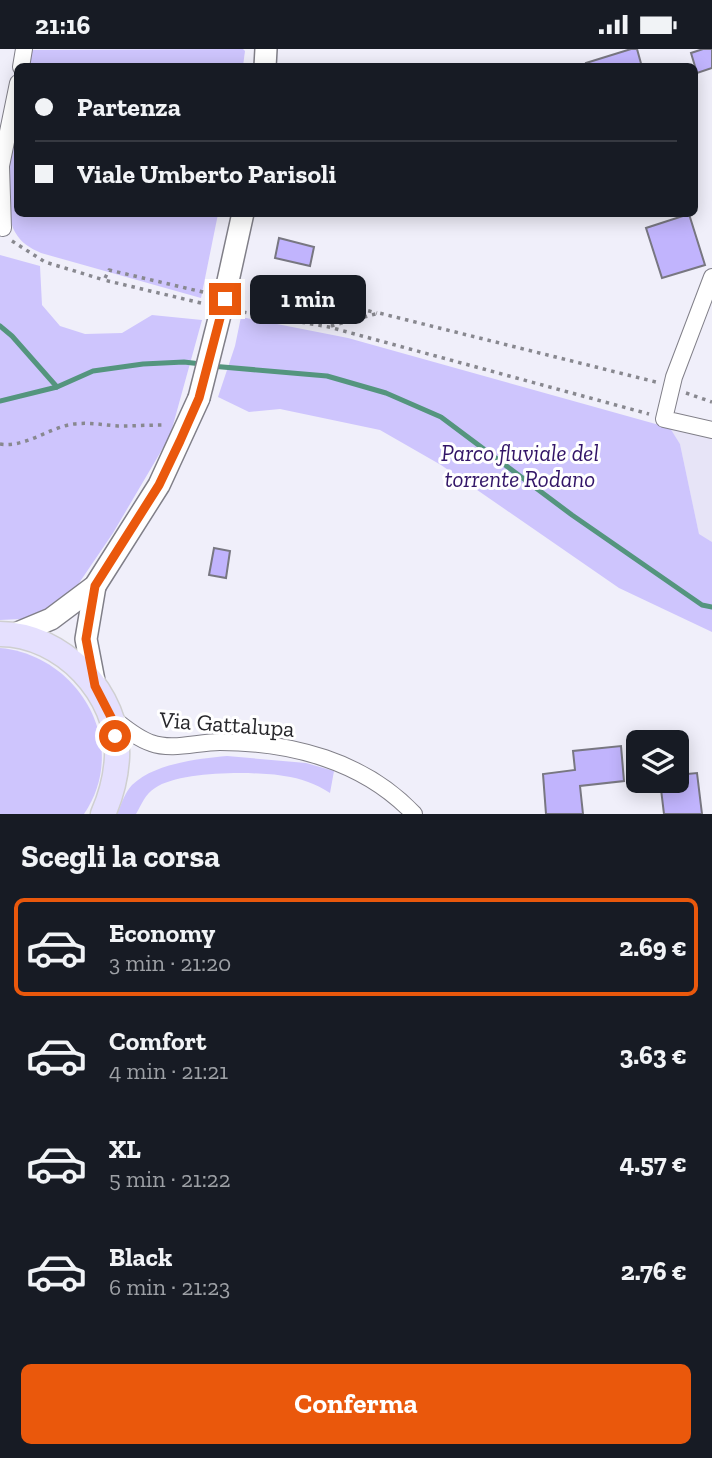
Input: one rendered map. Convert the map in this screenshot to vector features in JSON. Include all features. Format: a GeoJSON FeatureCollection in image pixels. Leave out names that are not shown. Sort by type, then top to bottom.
{"type":"FeatureCollection","features":[{"type":"Feature","properties":{"kind":"main road"},"geometry":{"type":"LineString","coordinates":[[8,634],[51,619],[95,586],[159,485],[199,398],[217,296],[242,217]]}},
{"type":"Feature","properties":{"kind":"main road"},"geometry":{"type":"LineString","coordinates":[[95,586],[86,639],[95,686],[111,717],[117,756],[113,786],[103,814]]}},
{"type":"Feature","properties":{"kind":"main road"},"geometry":{"type":"LineString","coordinates":[[8,634],[52,647],[68,658],[95,686]]}},
{"type":"Feature","properties":{"kind":"street"},"geometry":{"type":"LineString","coordinates":[[3,228],[1,166],[14,103]]}},
{"type":"Feature","properties":{"kind":"street"},"geometry":{"type":"LineString","coordinates":[[712,277],[672,386],[664,419],[712,430]]}},
{"type":"Feature","properties":{"kind":"street","name":"Via Gattalupa"},"geometry":{"type":"LineString","coordinates":[[111,717],[139,737],[170,747],[218,742],[291,748],[369,776],[414,814]]}},
{"type":"Feature","properties":{"kind":"path"},"geometry":{"type":"LineString","coordinates":[[3,228],[12,241],[45,263],[201,303]]}},
{"type":"Feature","properties":{"kind":"path"},"geometry":{"type":"LineString","coordinates":[[104,280],[109,270],[217,296]]}},
{"type":"Feature","properties":{"kind":"path"},"geometry":{"type":"LineString","coordinates":[[327,300],[672,386],[712,402]]}},
{"type":"Feature","properties":{"kind":"path"},"geometry":{"type":"LineString","coordinates":[[243,312],[329,327],[664,419]]}},
{"type":"Feature","properties":{"kind":"path"},"geometry":{"type":"LineString","coordinates":[[329,327],[379,313]]}},
{"type":"Feature","properties":{"kind":"path"},"geometry":{"type":"LineString","coordinates":[[0,444],[22,442],[74,424],[163,425],[171,415]]}},
{"type":"Feature","properties":{"kind":"shaded area"},"geometry":{"type":"Polygon","coordinates":[[[664,419],[712,430],[712,542],[699,535],[680,444],[664,419]]]}},
{"type":"Feature","properties":{"kind":"green space"},"geometry":{"type":"Polygon","coordinates":[[[30,50],[245,51],[243,63],[28,63],[30,50]]]}},
{"type":"Feature","properties":{"kind":"green space"},"geometry":{"type":"Polygon","coordinates":[[[14,137],[14,217],[217,217],[201,298],[41,253],[23,242],[15,232],[9,207],[14,137]]]}},
{"type":"Feature","properties":{"kind":"green space"},"geometry":{"type":"Polygon","coordinates":[[[0,255],[40,266],[42,305],[60,326],[85,334],[122,333],[152,315],[202,320],[170,436],[113,533],[77,586],[52,609],[21,619],[0,620],[0,255]]]}},
{"type":"Feature","properties":{"kind":"green space","name":"Parco fluviale del torrente Rodano"},"geometry":{"type":"Polygon","coordinates":[[[241,317],[348,338],[670,428],[680,444],[699,534],[712,542],[712,632],[619,588],[441,465],[380,430],[280,409],[249,412],[218,397],[235,346],[241,317]]]}},
{"type":"Feature","properties":{"kind":"green space"},"geometry":{"type":"Polygon","coordinates":[[[0,648],[28,654],[53,667],[74,685],[89,708],[99,733],[102,760],[97,787],[84,814],[0,814],[0,648]]]}},
{"type":"Feature","properties":{"kind":"green space"},"geometry":{"type":"Polygon","coordinates":[[[227,756],[306,763],[334,771],[330,793],[308,782],[284,776],[255,773],[199,775],[166,782],[155,788],[146,796],[136,814],[117,814],[132,785],[152,772],[177,763],[227,756]]]}},
{"type":"Feature","properties":{"kind":"building"},"geometry":{"type":"Polygon","coordinates":[[[637,49],[641,63],[586,63],[637,49]]]}},
{"type":"Feature","properties":{"kind":"building"},"geometry":{"type":"Polygon","coordinates":[[[712,49],[712,68],[698,73],[698,63],[694,63],[691,53],[712,49]]]}},
{"type":"Feature","properties":{"kind":"building"},"geometry":{"type":"Polygon","coordinates":[[[680,217],[690,217],[705,265],[662,278],[646,228],[680,217]]]}},
{"type":"Feature","properties":{"kind":"building"},"geometry":{"type":"Polygon","coordinates":[[[279,238],[314,247],[310,266],[275,258],[279,238]]]}},
{"type":"Feature","properties":{"kind":"building"},"geometry":{"type":"Polygon","coordinates":[[[214,548],[230,551],[226,578],[209,575],[214,548]]]}},
{"type":"Feature","properties":{"kind":"building"},"geometry":{"type":"Polygon","coordinates":[[[621,746],[624,781],[580,786],[583,814],[546,814],[543,774],[575,770],[573,751],[621,746]]]}},
{"type":"Feature","properties":{"kind":"building"},"geometry":{"type":"Polygon","coordinates":[[[697,773],[702,814],[664,814],[661,793],[689,793],[689,774],[697,773]]]}},
{"type":"Feature","properties":{"kind":"waterway"},"geometry":{"type":"LineString","coordinates":[[0,326],[57,387]]}},
{"type":"Feature","properties":{"kind":"waterway"},"geometry":{"type":"LineString","coordinates":[[0,401],[57,387],[93,371],[143,364],[201,364]]}},
{"type":"Feature","properties":{"kind":"waterway"},"geometry":{"type":"LineString","coordinates":[[211,366],[327,376],[386,393],[441,417],[572,515],[702,605],[712,607]]}},
{"type":"Feature","properties":{"kind":"route"},"geometry":{"type":"LineString","coordinates":[[115,736],[111,717],[95,686],[88,655],[87,624],[95,586],[159,485],[180,441],[199,398],[225,299]]}}]}
